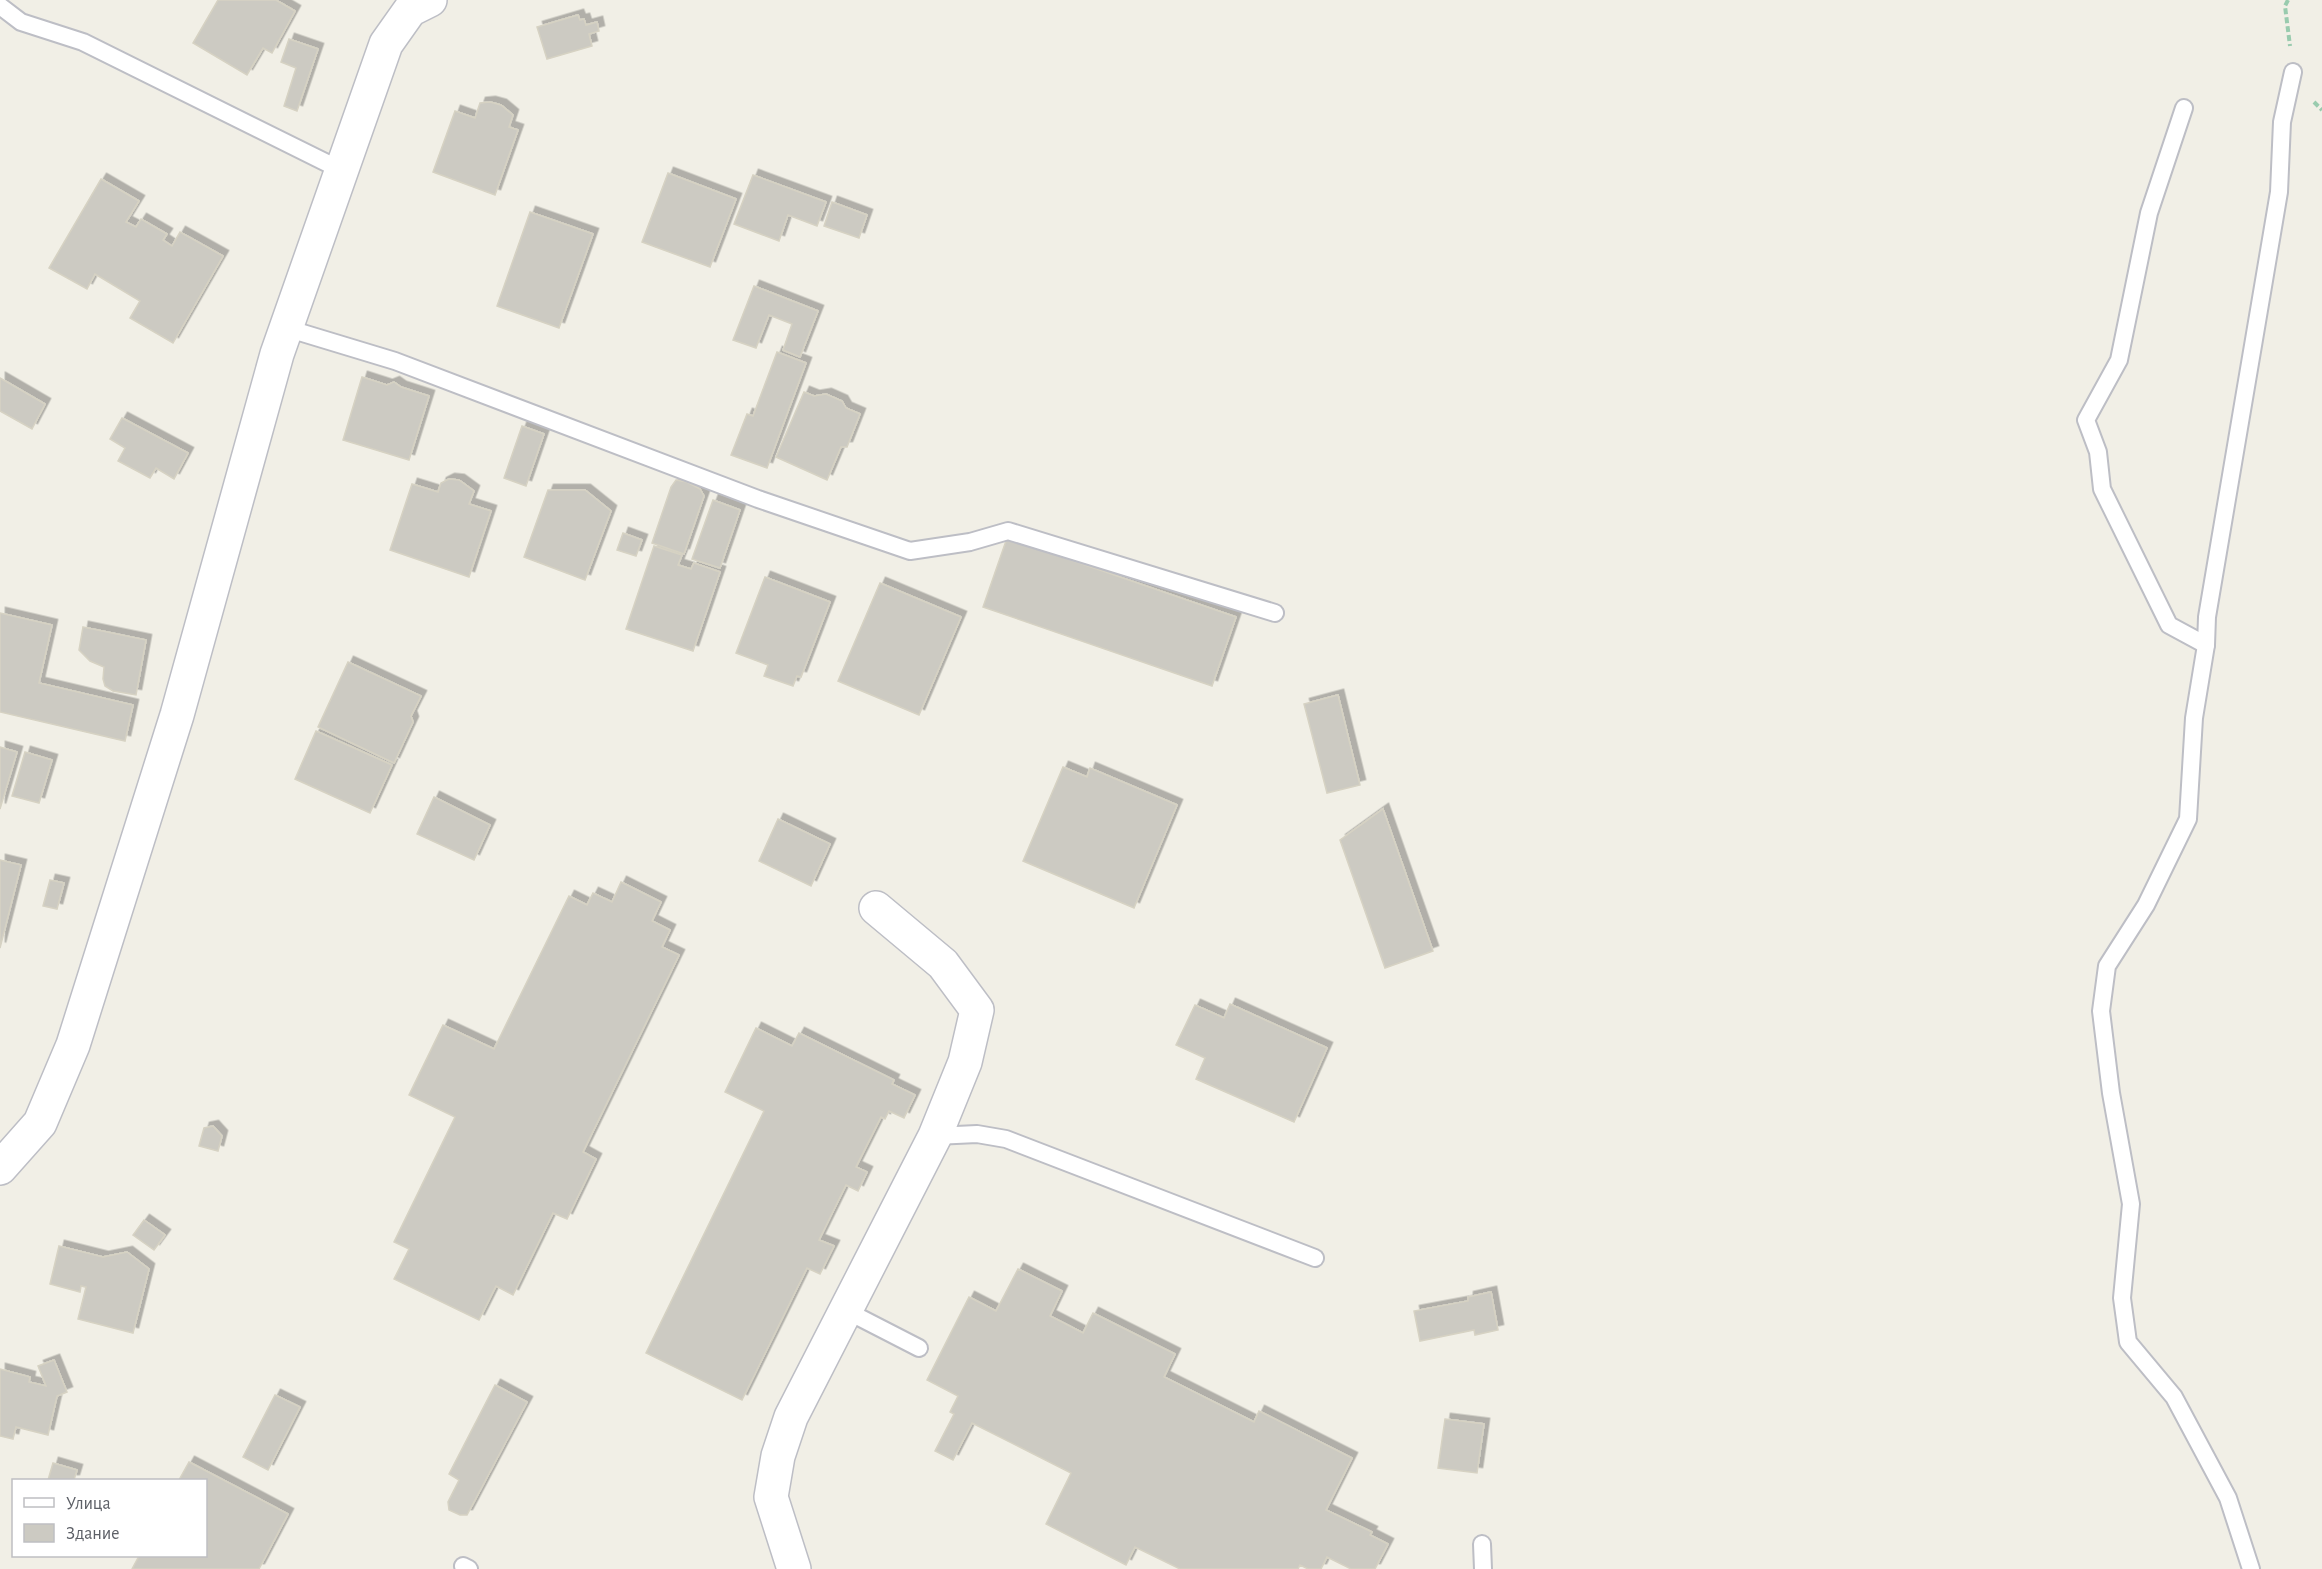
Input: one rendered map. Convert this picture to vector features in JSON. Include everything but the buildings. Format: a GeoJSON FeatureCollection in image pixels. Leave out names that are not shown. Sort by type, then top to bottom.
{"type":"FeatureCollection","features":[{"type":"Feature","properties":{"kind":"street"},"geometry":{"type":"LineString","coordinates":[[0,1168],[40,1123],[73,1045],[177,715],[286,328],[386,44],[410,10],[430,0]]}},
{"type":"Feature","properties":{"kind":"street"},"geometry":{"type":"LineString","coordinates":[[794,1569],[771,1497],[778,1456],[791,1417],[935,1136],[965,1062],[977,1010],[943,964],[876,908]]}},
{"type":"Feature","properties":{"kind":"lane"},"geometry":{"type":"LineString","coordinates":[[0,6],[21,22],[83,42],[341,170]]}},
{"type":"Feature","properties":{"kind":"lane"},"geometry":{"type":"LineString","coordinates":[[2251,1569],[2228,1498],[2174,1397],[2128,1342],[2122,1298],[2131,1204],[2111,1093],[2101,1011],[2107,966],[2146,905],[2188,819],[2194,718],[2206,645],[2207,617],[2279,192],[2282,122],[2293,72]]}},
{"type":"Feature","properties":{"kind":"lane"},"geometry":{"type":"LineString","coordinates":[[2184,108],[2149,213],[2119,360],[2086,420],[2098,452],[2102,489],[2169,625],[2206,645]]}},
{"type":"Feature","properties":{"kind":"lane"},"geometry":{"type":"LineString","coordinates":[[286,328],[396,361],[758,499],[910,551],[970,542],[1008,531],[1275,612]]}},
{"type":"Feature","properties":{"kind":"lane"},"geometry":{"type":"LineString","coordinates":[[935,1136],[977,1134],[1006,1139],[1315,1258]]}},
{"type":"Feature","properties":{"kind":"lane"},"geometry":{"type":"LineString","coordinates":[[845,1310],[919,1348]]}},
{"type":"Feature","properties":{"kind":"lane"},"geometry":{"type":"LineString","coordinates":[[1482,1544],[1483,1569]]}}]}
